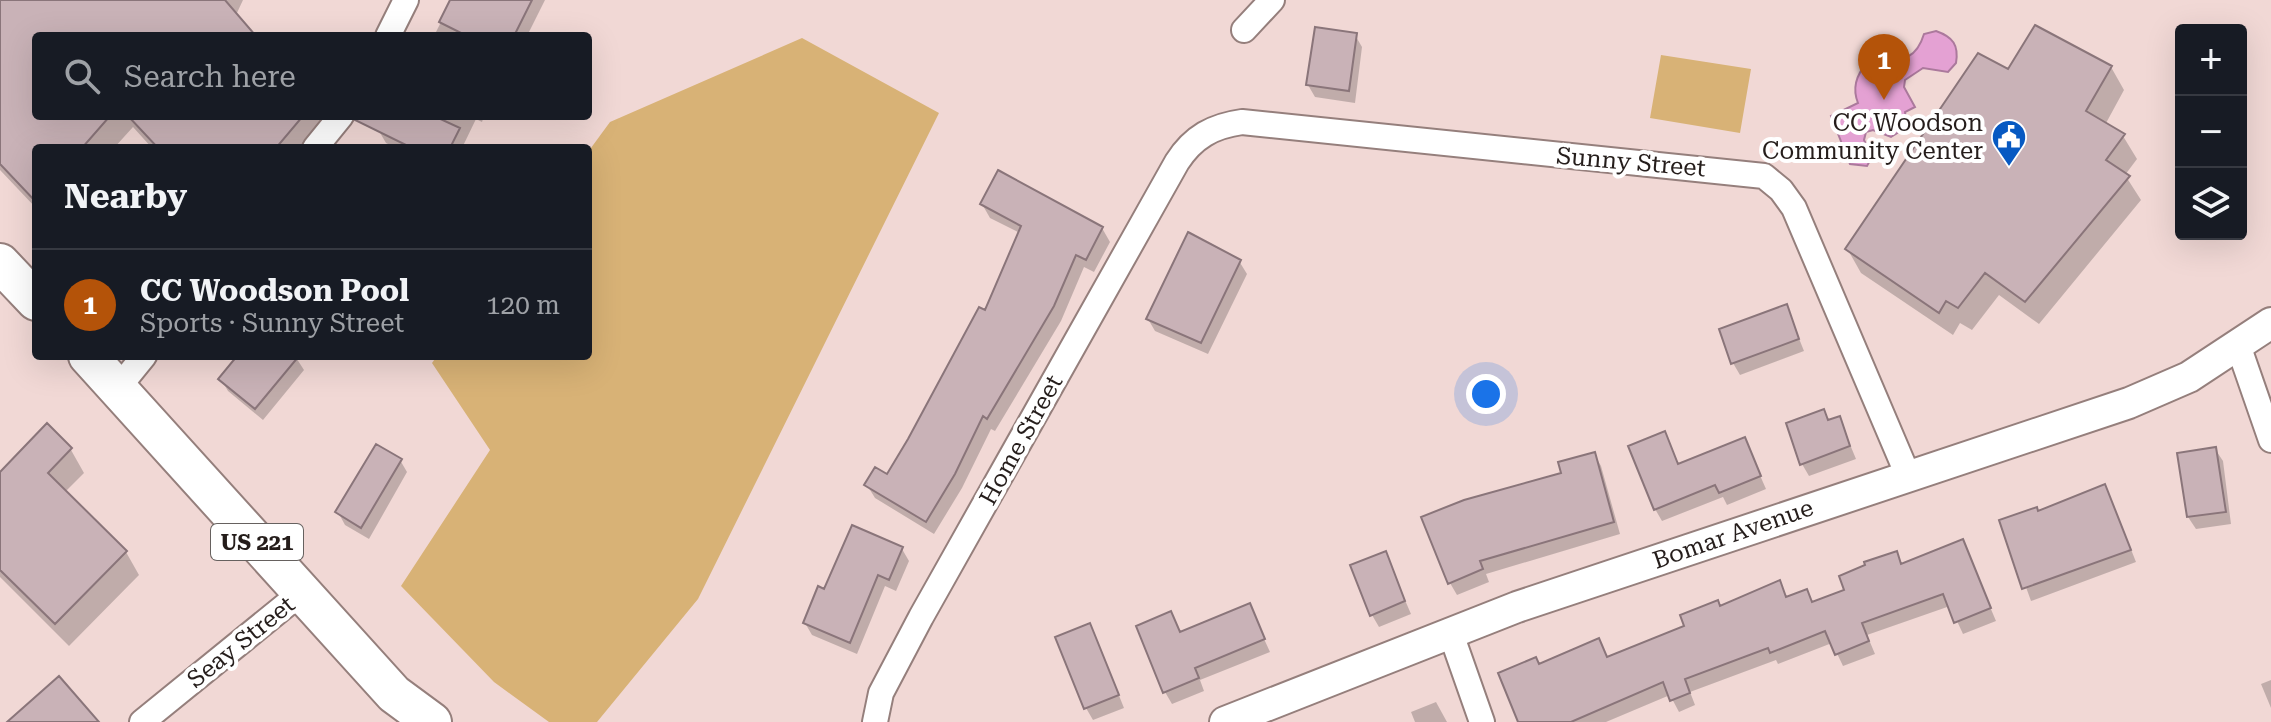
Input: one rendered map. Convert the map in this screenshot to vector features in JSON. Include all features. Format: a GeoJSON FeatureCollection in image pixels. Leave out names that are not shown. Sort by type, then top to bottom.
{"type":"FeatureCollection","features":[{"type":"Feature","properties":{"kind":"main road"},"geometry":{"type":"LineString","coordinates":[[0,263],[32,297]]}},
{"type":"Feature","properties":{"kind":"main road","name":"US 221"},"geometry":{"type":"LineString","coordinates":[[92,360],[394,694],[432,722]]}},
{"type":"Feature","properties":{"kind":"street"},"geometry":{"type":"LineString","coordinates":[[390,32],[406,0]]}},
{"type":"Feature","properties":{"kind":"street"},"geometry":{"type":"LineString","coordinates":[[1244,30],[1272,0]]}},
{"type":"Feature","properties":{"kind":"street"},"geometry":{"type":"LineString","coordinates":[[318,144],[338,120]]}},
{"type":"Feature","properties":{"kind":"street","name":"Sunny Street"},"geometry":{"type":"LineString","coordinates":[[1177,162],[1201,135],[1222,125],[1242,122],[1764,176],[1781,190],[1794,208],[1909,478]]}},
{"type":"Feature","properties":{"kind":"street","name":"Home Street"},"geometry":{"type":"LineString","coordinates":[[875,722],[881,693],[921,617],[1177,162]]}},
{"type":"Feature","properties":{"kind":"street","name":"Bomar Avenue"},"geometry":{"type":"LineString","coordinates":[[1225,722],[1450,631],[1849,494],[1909,478],[2129,403],[2189,377],[2271,323]]}},
{"type":"Feature","properties":{"kind":"street"},"geometry":{"type":"LineString","coordinates":[[2238,345],[2271,440]]}},
{"type":"Feature","properties":{"kind":"street"},"geometry":{"type":"LineString","coordinates":[[118,388],[141,360]]}},
{"type":"Feature","properties":{"kind":"street","name":"Seay Street"},"geometry":{"type":"LineString","coordinates":[[142,722],[302,592]]}},
{"type":"Feature","properties":{"kind":"street"},"geometry":{"type":"LineString","coordinates":[[1450,631],[1482,722]]}},
{"type":"Feature","properties":{"kind":"shaded area"},"geometry":{"type":"Polygon","coordinates":[[[1936,31],[1954,42],[1956,63],[1948,72],[1923,68],[1905,80],[1904,87],[1915,107],[1905,112],[1907,127],[1891,137],[1873,130],[1866,132],[1864,140],[1872,157],[1867,166],[1850,164],[1831,116],[1858,103],[1856,82],[1867,63],[1902,59],[1915,52],[1924,34],[1936,31]]]}},
{"type":"Feature","properties":{"kind":"shaded area"},"geometry":{"type":"Polygon","coordinates":[[[802,38],[939,113],[698,599],[597,722],[549,722],[494,682],[401,586],[490,450],[432,363],[434,360],[592,360],[592,147],[610,122],[802,38]]]}},
{"type":"Feature","properties":{"kind":"shaded area"},"geometry":{"type":"Polygon","coordinates":[[[1661,55],[1751,69],[1740,133],[1650,118],[1661,55]]]}},
{"type":"Feature","properties":{"kind":"building"},"geometry":{"type":"Polygon","coordinates":[[[0,0],[225,0],[253,32],[32,32],[32,120],[106,120],[86,144],[32,144],[32,198],[0,164],[0,0]]]}},
{"type":"Feature","properties":{"kind":"building"},"geometry":{"type":"Polygon","coordinates":[[[450,0],[532,0],[516,32],[459,32],[439,22],[450,0]]]}},
{"type":"Feature","properties":{"kind":"building","name":"CC Woodson Community Center"},"geometry":{"type":"Polygon","coordinates":[[[2035,25],[2112,66],[2086,111],[2125,134],[2106,160],[2130,176],[2025,302],[1985,273],[1958,308],[1946,301],[1939,313],[1845,249],[1978,53],[2008,69],[2035,25]]]}},
{"type":"Feature","properties":{"kind":"building"},"geometry":{"type":"Polygon","coordinates":[[[1315,27],[1357,33],[1349,91],[1306,85],[1315,27]]]}},
{"type":"Feature","properties":{"kind":"building"},"geometry":{"type":"Polygon","coordinates":[[[132,120],[300,120],[279,144],[154,144],[132,120]]]}},
{"type":"Feature","properties":{"kind":"building"},"geometry":{"type":"Polygon","coordinates":[[[355,120],[443,120],[460,128],[452,144],[404,144],[355,120]]]}},
{"type":"Feature","properties":{"kind":"building"},"geometry":{"type":"Polygon","coordinates":[[[998,170],[1103,227],[1086,260],[1076,255],[1054,306],[987,419],[983,416],[955,474],[926,522],[864,485],[875,467],[887,474],[979,307],[985,310],[1021,226],[980,204],[998,170]]]}},
{"type":"Feature","properties":{"kind":"building"},"geometry":{"type":"Polygon","coordinates":[[[1188,232],[1241,260],[1201,343],[1146,319],[1188,232]]]}},
{"type":"Feature","properties":{"kind":"building"},"geometry":{"type":"Polygon","coordinates":[[[1787,304],[1799,339],[1731,364],[1719,329],[1787,304]]]}},
{"type":"Feature","properties":{"kind":"building"},"geometry":{"type":"Polygon","coordinates":[[[234,360],[296,360],[255,409],[218,379],[234,360]]]}},
{"type":"Feature","properties":{"kind":"building"},"geometry":{"type":"Polygon","coordinates":[[[1824,409],[1828,420],[1840,416],[1850,446],[1800,465],[1786,423],[1824,409]]]}},
{"type":"Feature","properties":{"kind":"building"},"geometry":{"type":"Polygon","coordinates":[[[47,423],[72,448],[48,473],[127,551],[55,624],[0,570],[0,472],[47,423]]]}},
{"type":"Feature","properties":{"kind":"building"},"geometry":{"type":"Polygon","coordinates":[[[1665,431],[1678,464],[1745,437],[1761,476],[1719,493],[1715,485],[1654,510],[1628,446],[1665,431]]]}},
{"type":"Feature","properties":{"kind":"building"},"geometry":{"type":"Polygon","coordinates":[[[376,444],[402,459],[361,528],[335,512],[376,444]]]}},
{"type":"Feature","properties":{"kind":"building"},"geometry":{"type":"Polygon","coordinates":[[[2216,447],[2226,512],[2187,517],[2177,453],[2216,447]]]}},
{"type":"Feature","properties":{"kind":"building"},"geometry":{"type":"Polygon","coordinates":[[[1595,452],[1614,522],[1480,561],[1483,569],[1448,584],[1421,517],[1464,500],[1561,473],[1558,462],[1595,452]]]}},
{"type":"Feature","properties":{"kind":"building"},"geometry":{"type":"Polygon","coordinates":[[[2105,484],[2131,550],[2022,589],[1999,520],[2037,507],[2038,511],[2105,484]]]}},
{"type":"Feature","properties":{"kind":"building"},"geometry":{"type":"Polygon","coordinates":[[[852,525],[903,547],[889,580],[878,575],[850,643],[803,623],[818,586],[824,589],[852,525]]]}},
{"type":"Feature","properties":{"kind":"building"},"geometry":{"type":"Polygon","coordinates":[[[1963,539],[1991,608],[1954,623],[1943,594],[1862,623],[1869,641],[1835,655],[1825,631],[1770,653],[1768,648],[1685,679],[1690,693],[1670,701],[1663,682],[1571,722],[1518,722],[1498,673],[1536,657],[1539,664],[1599,638],[1607,657],[1684,626],[1680,615],[1718,600],[1720,606],[1780,580],[1786,597],[1807,589],[1812,602],[1844,590],[1839,576],[1865,565],[1864,562],[1897,551],[1901,564],[1963,539]]]}},
{"type":"Feature","properties":{"kind":"building"},"geometry":{"type":"Polygon","coordinates":[[[1386,551],[1405,601],[1370,616],[1350,565],[1386,551]]]}},
{"type":"Feature","properties":{"kind":"building"},"geometry":{"type":"Polygon","coordinates":[[[1250,603],[1265,639],[1195,668],[1199,678],[1163,693],[1136,626],[1171,611],[1180,632],[1250,603]]]}},
{"type":"Feature","properties":{"kind":"building"},"geometry":{"type":"Polygon","coordinates":[[[1090,623],[1119,695],[1084,709],[1055,637],[1090,623]]]}},
{"type":"Feature","properties":{"kind":"building"},"geometry":{"type":"Polygon","coordinates":[[[59,676],[99,722],[7,722],[59,676]]]}},
{"type":"Feature","properties":{"kind":"place","name":"CC Woodson Pool"},"geometry":{"type":"Point","coordinates":[1884,100]}},
{"type":"Feature","properties":{"kind":"place","name":"CC Woodson Community Center"},"geometry":{"type":"Point","coordinates":[2009,168]}}]}
